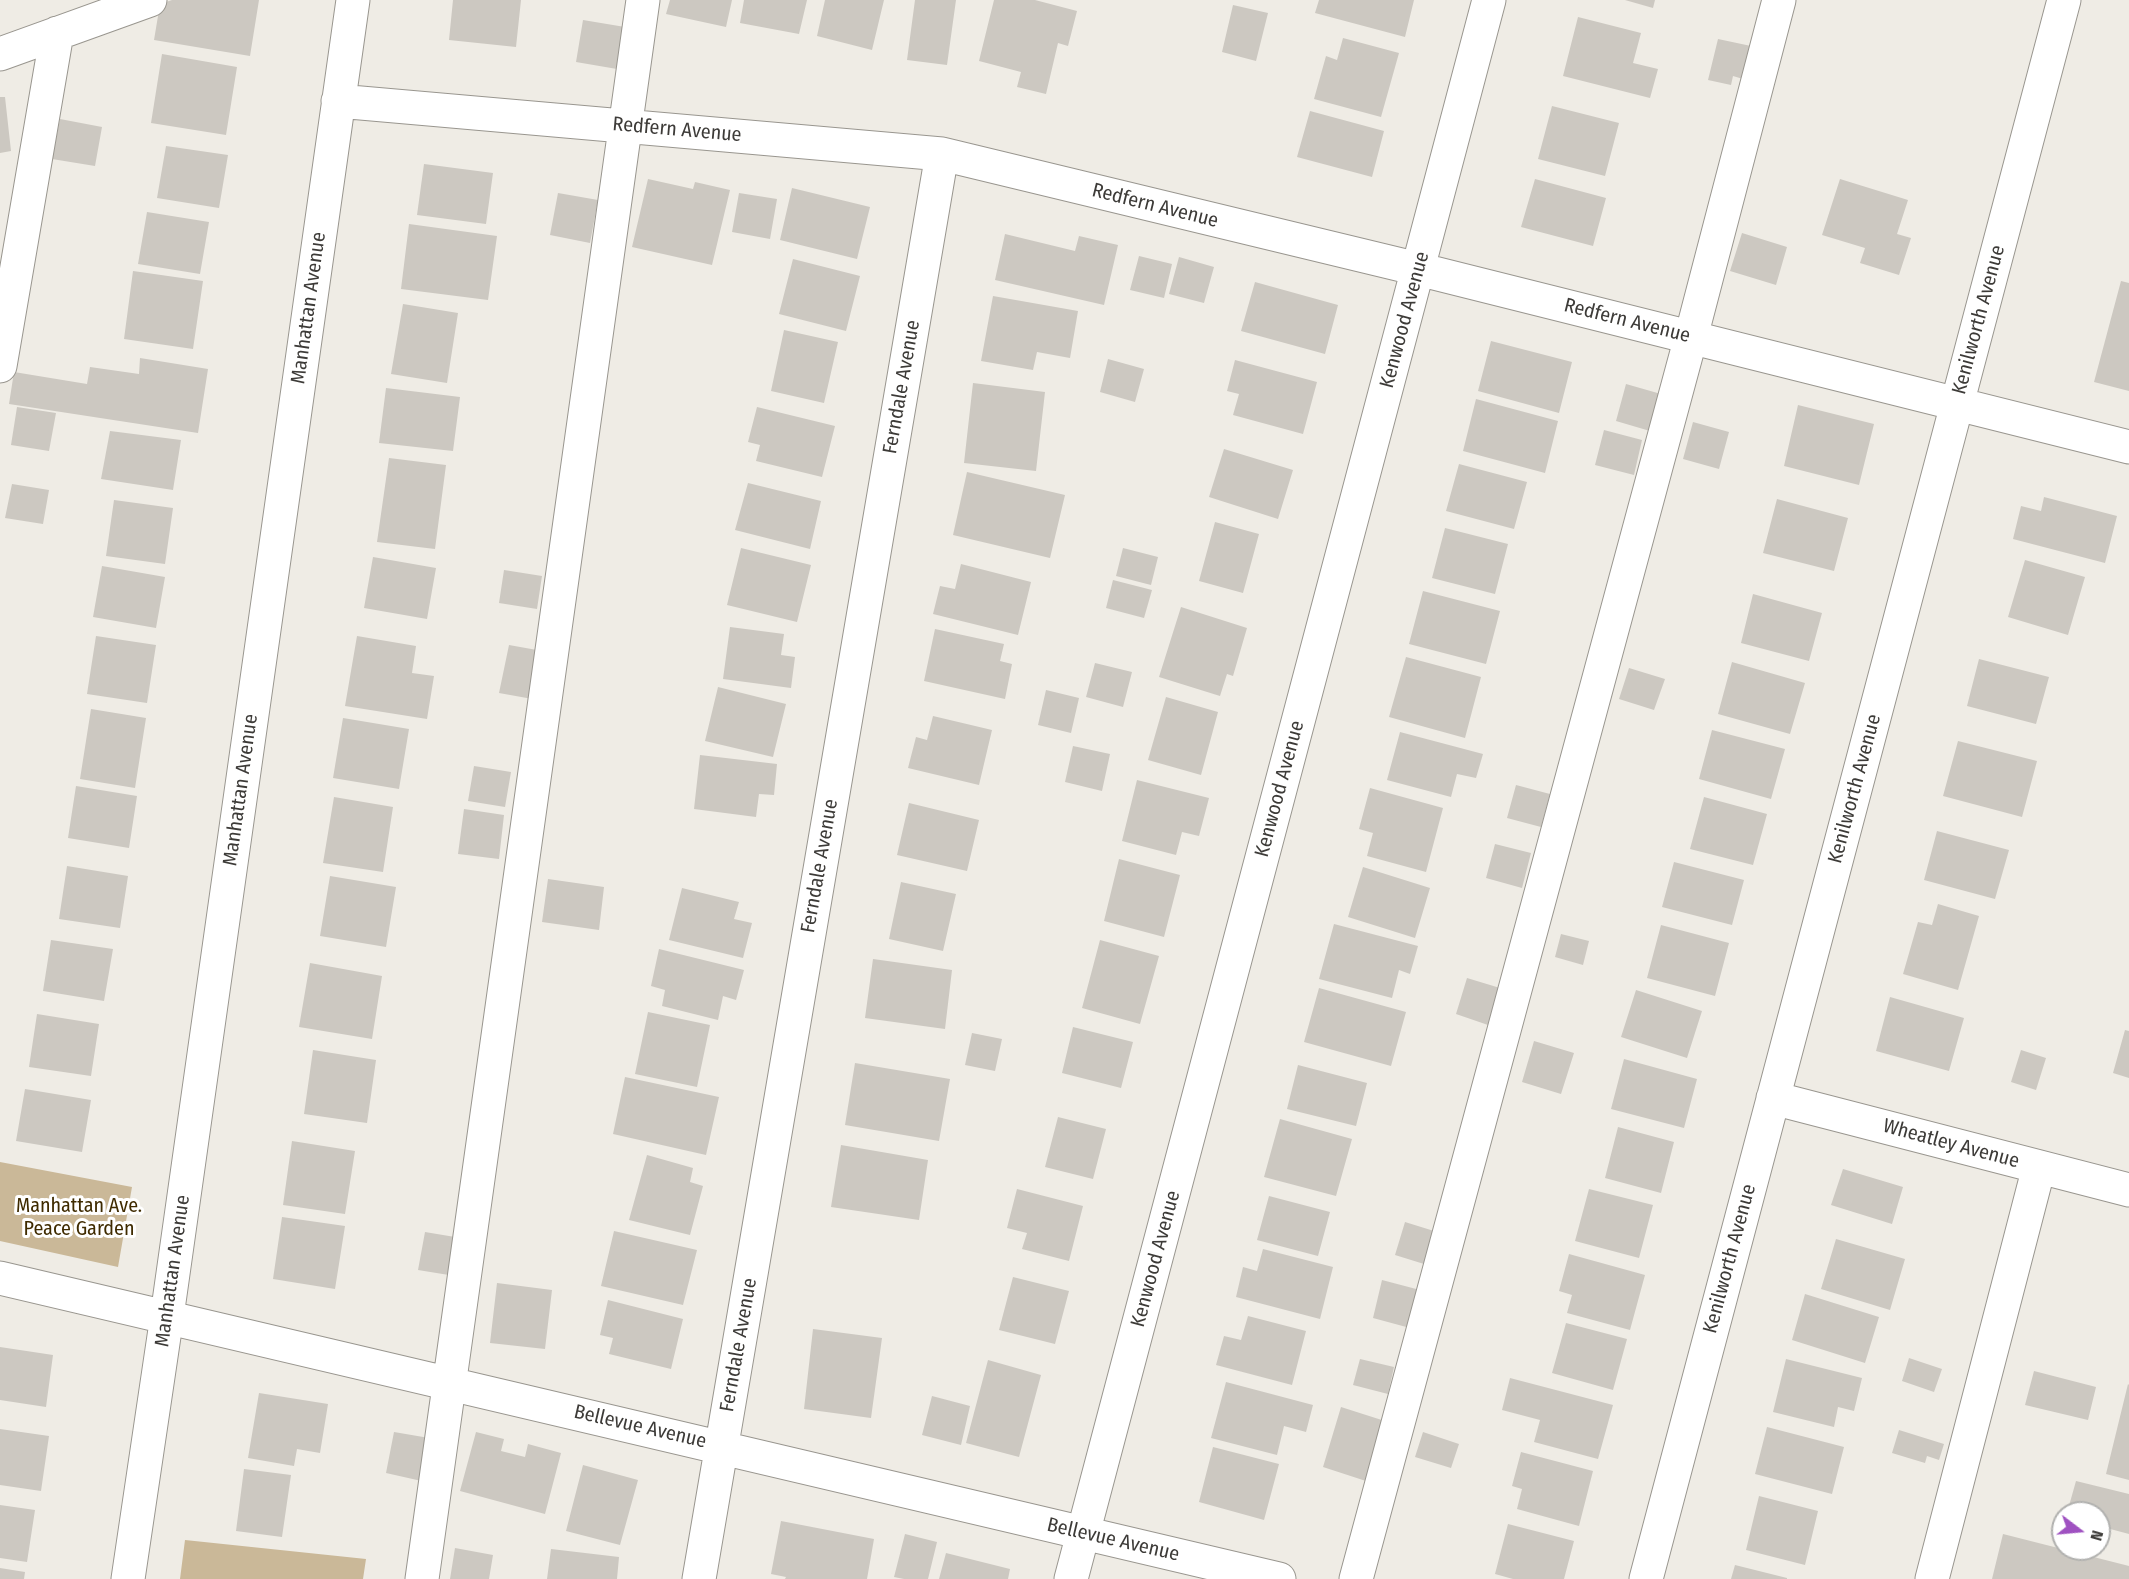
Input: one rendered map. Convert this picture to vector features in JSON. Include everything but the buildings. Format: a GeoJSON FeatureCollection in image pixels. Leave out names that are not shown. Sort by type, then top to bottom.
{"type":"FeatureCollection","features":[{"type":"Feature","properties":{"kind":"street"},"geometry":{"type":"LineString","coordinates":[[0,54],[150,0]]}},
{"type":"Feature","properties":{"kind":"street","name":"Manhattan Avenue"},"geometry":{"type":"LineString","coordinates":[[128,1579],[353,0]]}},
{"type":"Feature","properties":{"kind":"street"},"geometry":{"type":"LineString","coordinates":[[422,1579],[643,0]]}},
{"type":"Feature","properties":{"kind":"street","name":"Kenwood Avenue"},"geometry":{"type":"LineString","coordinates":[[1071,1579],[1490,0]]}},
{"type":"Feature","properties":{"kind":"street"},"geometry":{"type":"LineString","coordinates":[[1356,1579],[1779,0]]}},
{"type":"Feature","properties":{"kind":"street","name":"Kenilworth Avenue"},"geometry":{"type":"LineString","coordinates":[[1646,1579],[2064,0]]}},
{"type":"Feature","properties":{"kind":"street"},"geometry":{"type":"LineString","coordinates":[[0,366],[57,33]]}},
{"type":"Feature","properties":{"kind":"street","name":"Redfern Avenue"},"geometry":{"type":"LineString","coordinates":[[338,101],[942,154],[1418,269],[2129,447]]}},
{"type":"Feature","properties":{"kind":"street","name":"Ferndale Avenue"},"geometry":{"type":"LineString","coordinates":[[699,1579],[942,154]]}},
{"type":"Feature","properties":{"kind":"street","name":"Wheatley Avenue"},"geometry":{"type":"LineString","coordinates":[[1773,1098],[2129,1190]]}},
{"type":"Feature","properties":{"kind":"street"},"geometry":{"type":"LineString","coordinates":[[1932,1579],[2039,1167]]}},
{"type":"Feature","properties":{"kind":"street","name":"Bellevue Avenue"},"geometry":{"type":"LineString","coordinates":[[0,1278],[1279,1579]]}},
{"type":"Feature","properties":{"kind":"green space","name":"Manhattan Ave. Peace Garden"},"geometry":{"type":"Polygon","coordinates":[[[0,1162],[132,1187],[118,1267],[0,1241],[0,1162]]]}},
{"type":"Feature","properties":{"kind":"green space"},"geometry":{"type":"Polygon","coordinates":[[[185,1540],[366,1559],[363,1579],[180,1579],[185,1540]]]}}]}
